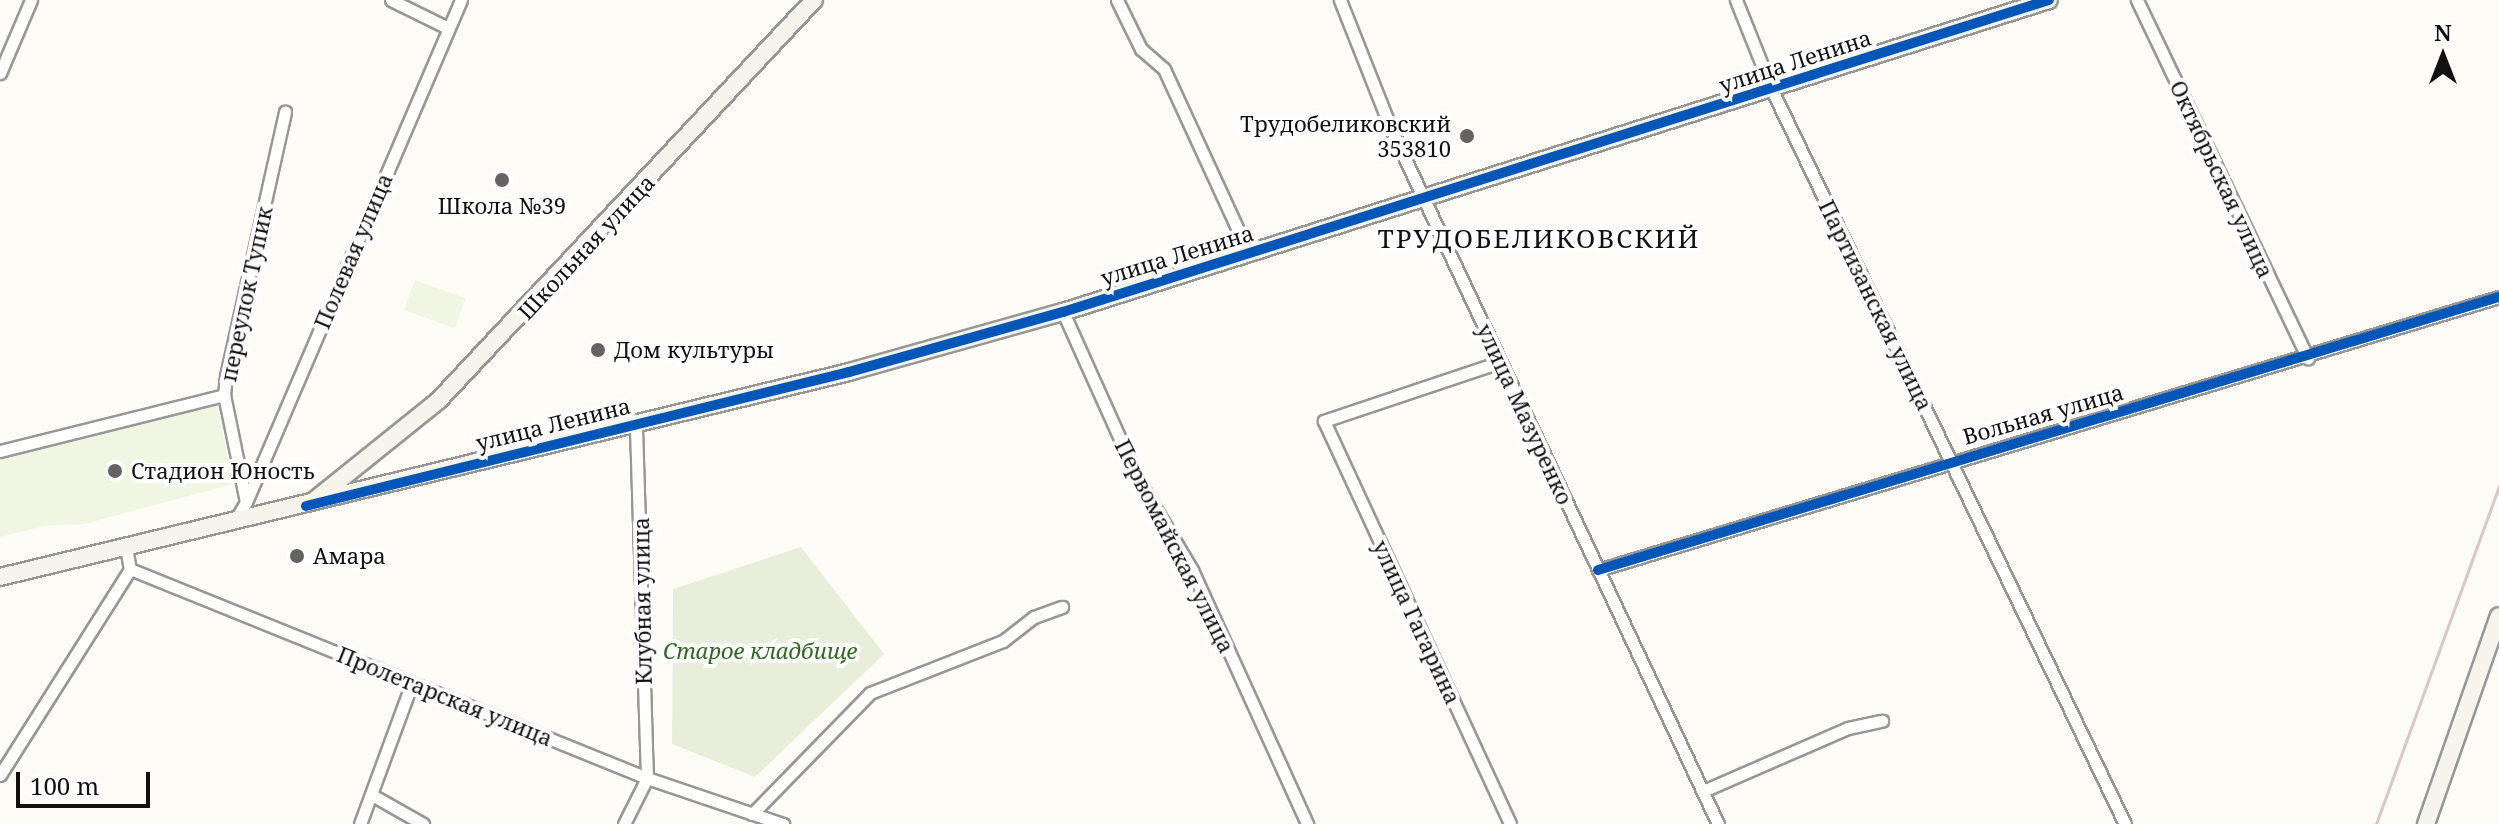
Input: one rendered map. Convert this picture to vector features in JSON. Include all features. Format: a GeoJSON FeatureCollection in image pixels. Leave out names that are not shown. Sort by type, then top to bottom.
{"type":"FeatureCollection","features":[{"type":"Feature","properties":{"kind":"street"},"geometry":{"type":"LineString","coordinates":[[0,73],[31,0]]}},
{"type":"Feature","properties":{"kind":"street"},"geometry":{"type":"LineString","coordinates":[[391,0],[448,28]]}},
{"type":"Feature","properties":{"kind":"street","name":"Полевая улица"},"geometry":{"type":"LineString","coordinates":[[246,502],[461,0]]}},
{"type":"Feature","properties":{"kind":"street","name":"Школьная улица"},"geometry":{"type":"LineString","coordinates":[[346,488],[522,316],[814,0]]}},
{"type":"Feature","properties":{"kind":"street"},"geometry":{"type":"LineString","coordinates":[[1117,0],[1141,49],[1164,69],[1249,254]]}},
{"type":"Feature","properties":{"kind":"street","name":"улица Мазуренко"},"geometry":{"type":"LineString","coordinates":[[1340,0],[1424,197],[1718,824]]}},
{"type":"Feature","properties":{"kind":"street","name":"Партизанская улица"},"geometry":{"type":"LineString","coordinates":[[1736,0],[1772,90],[2125,824]]}},
{"type":"Feature","properties":{"kind":"street","name":"улица Ленина"},"geometry":{"type":"LineString","coordinates":[[0,577],[306,506],[346,488],[636,424],[1063,312],[2049,0]]}},
{"type":"Feature","properties":{"kind":"street","name":"Октябрьская улица"},"geometry":{"type":"LineString","coordinates":[[2137,0],[2308,358]]}},
{"type":"Feature","properties":{"kind":"street","name":"переулок Тупик"},"geometry":{"type":"LineString","coordinates":[[246,502],[224,395],[285,111]]}},
{"type":"Feature","properties":{"kind":"street","name":"Вольная улица"},"geometry":{"type":"LineString","coordinates":[[1598,570],[2308,358],[2499,297]]}},
{"type":"Feature","properties":{"kind":"street","name":"Первомайская улица"},"geometry":{"type":"LineString","coordinates":[[1063,312],[1140,483],[1192,570],[1307,824]]}},
{"type":"Feature","properties":{"kind":"street","name":"улица Гагарина"},"geometry":{"type":"LineString","coordinates":[[1500,362],[1324,421],[1510,824]]}},
{"type":"Feature","properties":{"kind":"street"},"geometry":{"type":"LineString","coordinates":[[0,451],[224,395]]}},
{"type":"Feature","properties":{"kind":"street","name":"Клубная улица"},"geometry":{"type":"LineString","coordinates":[[636,424],[647,778]]}},
{"type":"Feature","properties":{"kind":"street"},"geometry":{"type":"LineString","coordinates":[[235,521],[246,502]]}},
{"type":"Feature","properties":{"kind":"street"},"geometry":{"type":"LineString","coordinates":[[0,775],[130,569],[126,547]]}},
{"type":"Feature","properties":{"kind":"street","name":"Пролетарская улица"},"geometry":{"type":"LineString","coordinates":[[130,569],[647,778],[783,824]]}},
{"type":"Feature","properties":{"kind":"street"},"geometry":{"type":"LineString","coordinates":[[752,814],[870,693],[1003,641],[1034,617],[1062,607]]}},
{"type":"Feature","properties":{"kind":"street"},"geometry":{"type":"LineString","coordinates":[[2426,824],[2499,616]]}},
{"type":"Feature","properties":{"kind":"street"},"geometry":{"type":"LineString","coordinates":[[360,824],[412,683]]}},
{"type":"Feature","properties":{"kind":"street"},"geometry":{"type":"LineString","coordinates":[[1703,791],[1848,728],[1882,721]]}},
{"type":"Feature","properties":{"kind":"street"},"geometry":{"type":"LineString","coordinates":[[624,824],[647,778]]}},
{"type":"Feature","properties":{"kind":"street"},"geometry":{"type":"LineString","coordinates":[[372,795],[423,824]]}},
{"type":"Feature","properties":{"kind":"green space"},"geometry":{"type":"Polygon","coordinates":[[[415,280],[466,298],[455,329],[404,310],[415,280]]]}},
{"type":"Feature","properties":{"kind":"green space","name":"Стадион Юность"},"geometry":{"type":"Polygon","coordinates":[[[216,402],[233,484],[84,524],[44,526],[0,537],[0,458],[216,402]]]}},
{"type":"Feature","properties":{"kind":"green space","name":"Старое кладбище"},"geometry":{"type":"Polygon","coordinates":[[[801,547],[884,654],[755,777],[672,744],[673,589],[801,547]]]}},
{"type":"Feature","properties":{"kind":"railway"},"geometry":{"type":"LineString","coordinates":[[2376,824],[2499,486]]}},
{"type":"Feature","properties":{"kind":"cycle path"},"geometry":{"type":"LineString","coordinates":[[306,506],[849,372],[1063,312],[2049,0]]}},
{"type":"Feature","properties":{"kind":"cycle path"},"geometry":{"type":"LineString","coordinates":[[1598,570],[2499,297]]}},
{"type":"Feature","properties":{"kind":"place","name":"Трудобеликовский 353810"},"geometry":{"type":"Point","coordinates":[1467,136]}},
{"type":"Feature","properties":{"kind":"place","name":"Школа №39"},"geometry":{"type":"Point","coordinates":[502,180]}},
{"type":"Feature","properties":{"kind":"place","name":"Дом культуры"},"geometry":{"type":"Point","coordinates":[598,350]}},
{"type":"Feature","properties":{"kind":"place","name":"Стадион Юность"},"geometry":{"type":"Point","coordinates":[115,471]}},
{"type":"Feature","properties":{"kind":"place","name":"Амара"},"geometry":{"type":"Point","coordinates":[297,556]}},
{"type":"Feature","properties":{"kind":"district","name":"ТРУДОБЕЛИКОВСКИЙ"},"geometry":{"type":"Point","coordinates":[1539,239]}}]}
